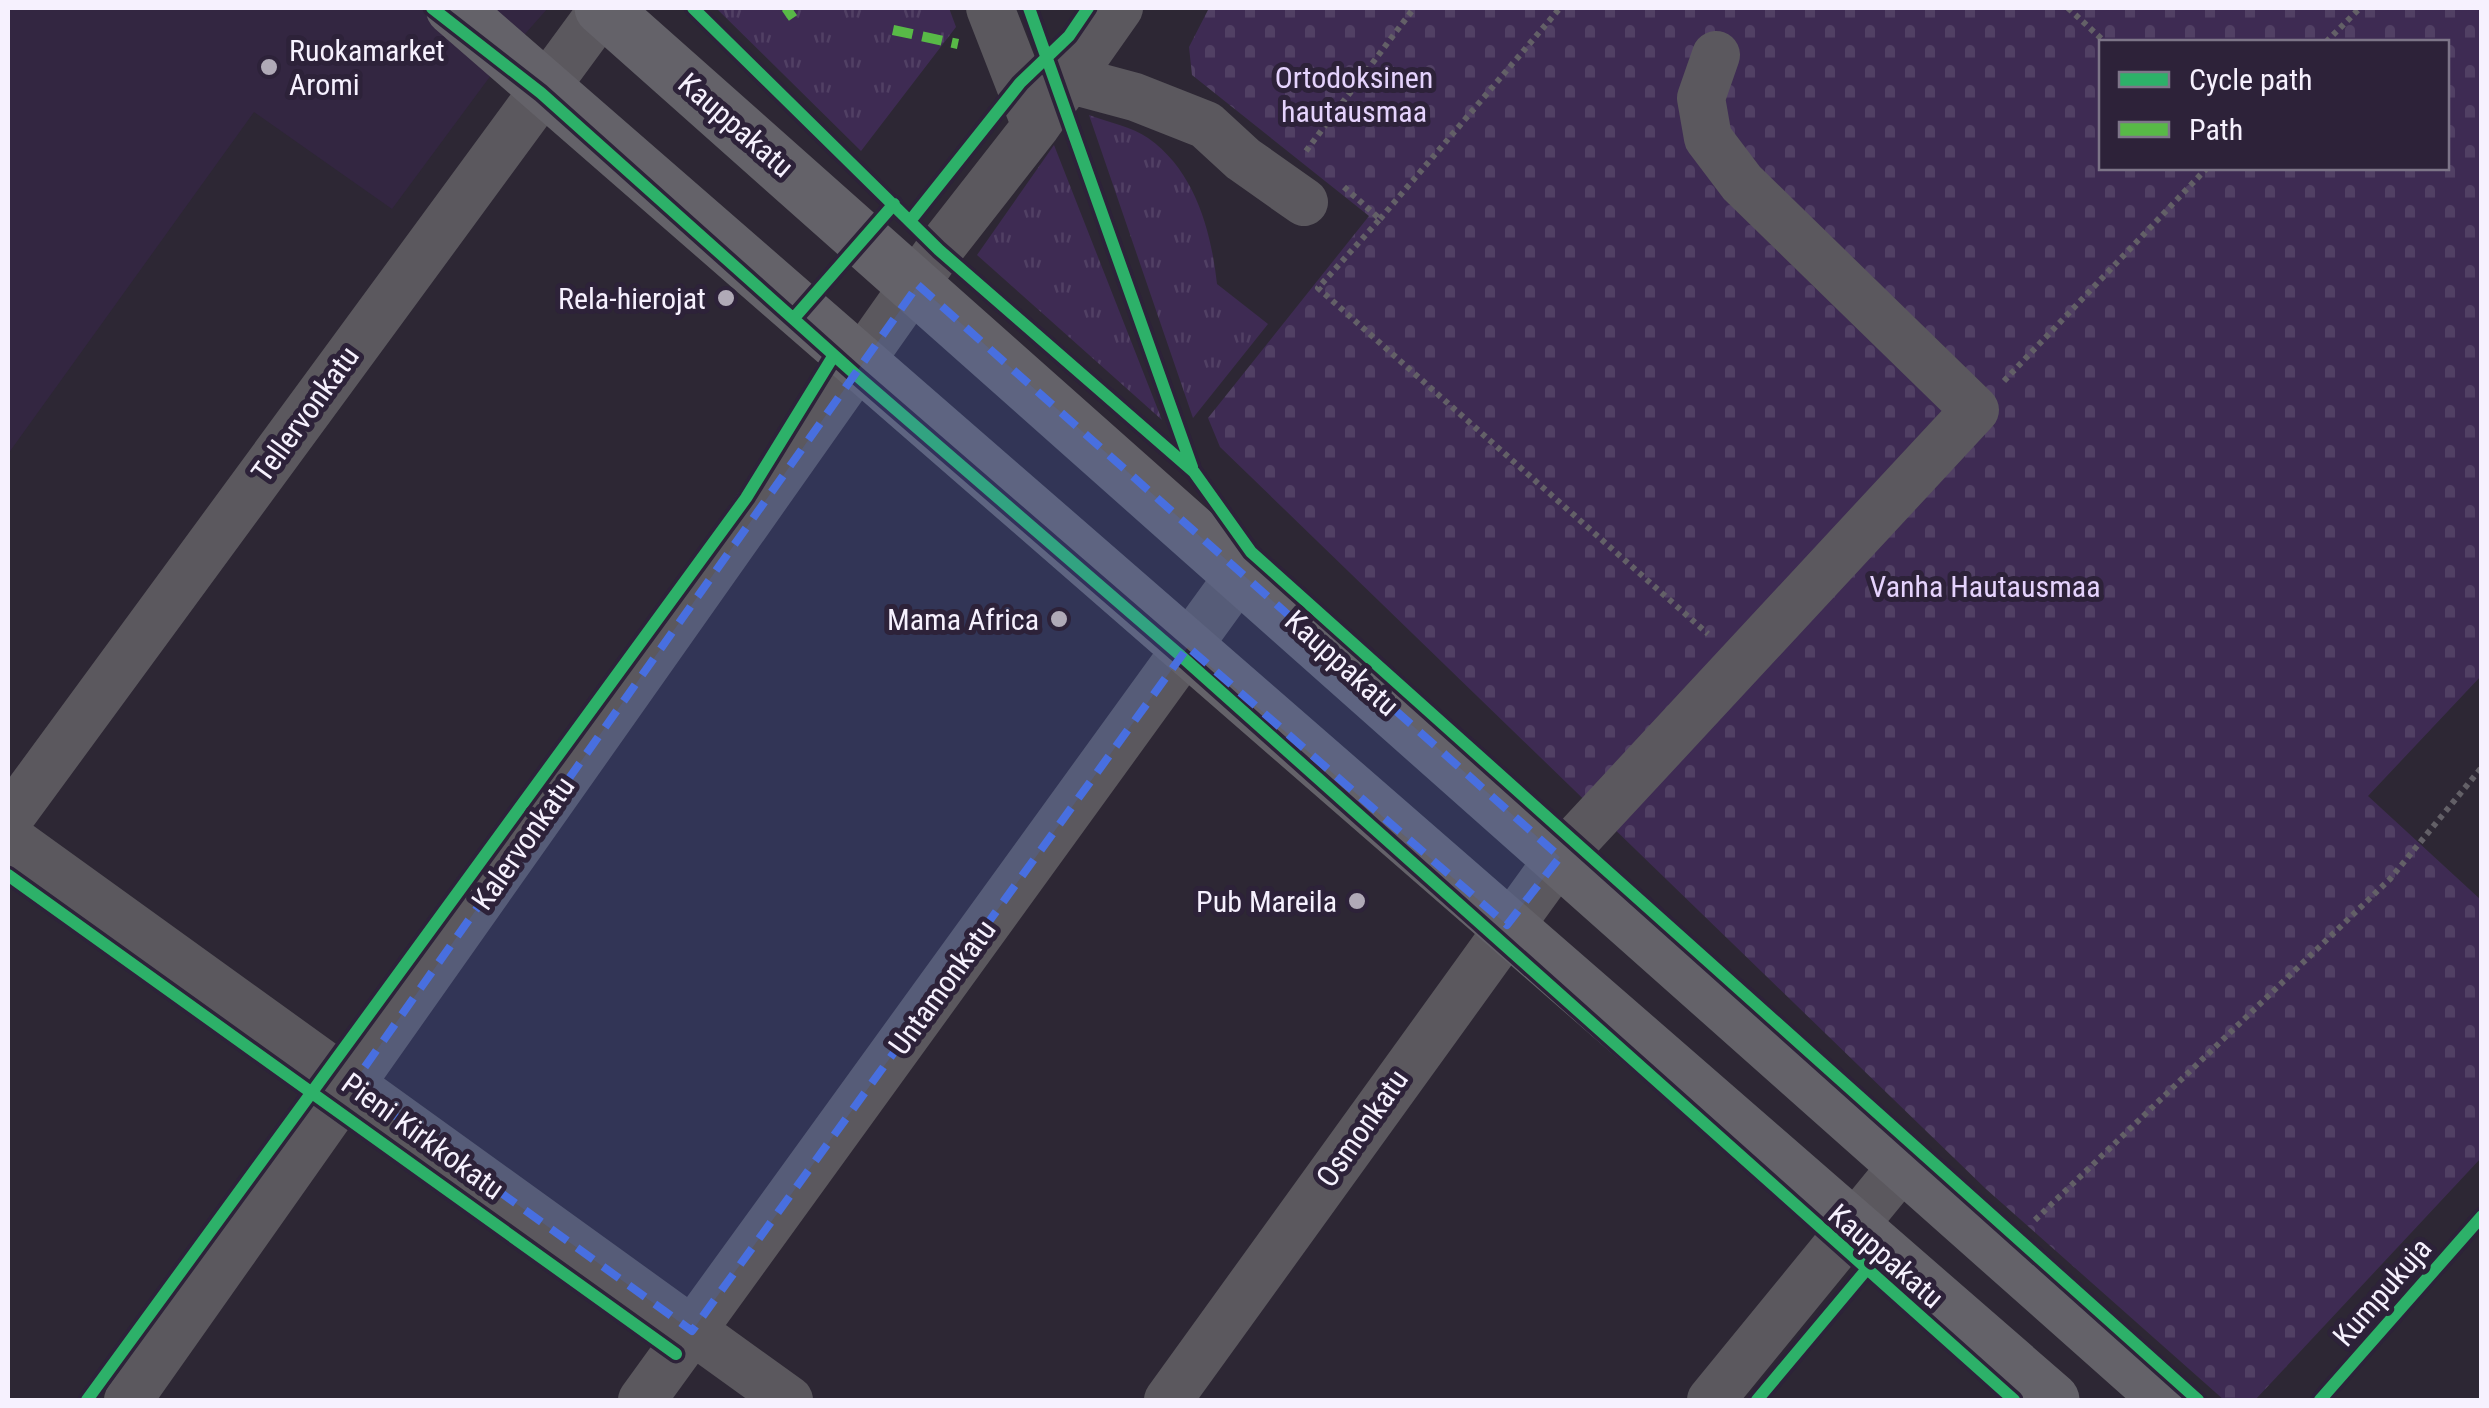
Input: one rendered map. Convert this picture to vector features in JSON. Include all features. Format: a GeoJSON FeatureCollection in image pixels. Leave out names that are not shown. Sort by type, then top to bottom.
{"type":"FeatureCollection","features":[{"type":"Feature","properties":{"kind":"main road","name":"Kauppakatu"},"geometry":{"type":"LineString","coordinates":[[453,8],[2052,1400]]}},
{"type":"Feature","properties":{"kind":"main road","name":"Kauppakatu"},"geometry":{"type":"LineString","coordinates":[[602,8],[2169,1400]]}},
{"type":"Feature","properties":{"kind":"street","name":"Tellervonkatu"},"geometry":{"type":"LineString","coordinates":[[8,820],[602,8]]}},
{"type":"Feature","properties":{"kind":"street"},"geometry":{"type":"LineString","coordinates":[[990,8],[1036,126]]}},
{"type":"Feature","properties":{"kind":"street","name":"Kalervonkatu"},"geometry":{"type":"LineString","coordinates":[[128,1400],[918,285],[939,250],[1036,126],[1119,8]]}},
{"type":"Feature","properties":{"kind":"street"},"geometry":{"type":"LineString","coordinates":[[1716,55],[1701,98],[1708,138],[1742,182],[1975,410]]}},
{"type":"Feature","properties":{"kind":"street"},"geometry":{"type":"LineString","coordinates":[[1068,79],[1135,97],[1206,125],[1243,159],[1308,175]]}},
{"type":"Feature","properties":{"kind":"street","name":"Osmonkatu"},"geometry":{"type":"LineString","coordinates":[[1168,1400],[1507,925],[1560,857],[1975,410]]}},
{"type":"Feature","properties":{"kind":"street","name":"Untamonkatu"},"geometry":{"type":"LineString","coordinates":[[642,1400],[1241,573]]}},
{"type":"Feature","properties":{"kind":"street","name":"Pieni Kirkkokatu"},"geometry":{"type":"LineString","coordinates":[[8,837],[789,1400]]}},
{"type":"Feature","properties":{"kind":"street"},"geometry":{"type":"LineString","coordinates":[[1711,1400],[1904,1164]]}},
{"type":"Feature","properties":{"kind":"path"},"geometry":{"type":"LineString","coordinates":[[1380,219],[1308,175],[1414,8]]}},
{"type":"Feature","properties":{"kind":"path"},"geometry":{"type":"LineString","coordinates":[[1560,8],[1318,288],[1741,663]]}},
{"type":"Feature","properties":{"kind":"path"},"geometry":{"type":"LineString","coordinates":[[2068,8],[2103,40]]}},
{"type":"Feature","properties":{"kind":"path"},"geometry":{"type":"LineString","coordinates":[[2328,40],[2360,8]]}},
{"type":"Feature","properties":{"kind":"path"},"geometry":{"type":"LineString","coordinates":[[1975,410],[2205,170]]}},
{"type":"Feature","properties":{"kind":"path"},"geometry":{"type":"LineString","coordinates":[[2046,1208],[2390,880],[2482,767]]}},
{"type":"Feature","properties":{"kind":"highlighted area"},"geometry":{"type":"Polygon","coordinates":[[[918,285],[1560,857],[1507,925],[1188,647],[692,1331],[352,1085],[918,285]]]}},
{"type":"Feature","properties":{"kind":"shaded area"},"geometry":{"type":"Polygon","coordinates":[[[8,8],[548,8],[503,59],[392,209],[254,112],[8,454],[8,8]]]}},
{"type":"Feature","properties":{"kind":"green space"},"geometry":{"type":"Polygon","coordinates":[[[716,8],[949,8],[956,27],[861,151],[716,8]]]}},
{"type":"Feature","properties":{"kind":"green space","name":"Vanha Hautausmaa"},"geometry":{"type":"Polygon","coordinates":[[[1209,8],[2481,8],[2481,676],[2368,796],[2481,900],[2481,1158],[2255,1400],[2224,1400],[1986,1189],[1220,447],[1208,418],[1369,216],[1192,75],[1189,47],[1209,8]]]}},
{"type":"Feature","properties":{"kind":"green space"},"geometry":{"type":"Polygon","coordinates":[[[1089,115],[1142,134],[1178,167],[1205,223],[1217,284],[1268,324],[1193,418],[1089,115]]]}},
{"type":"Feature","properties":{"kind":"green space"},"geometry":{"type":"Polygon","coordinates":[[[1054,145],[1162,420],[977,255],[1054,145]]]}},
{"type":"Feature","properties":{"kind":"marked path"},"geometry":{"type":"LineString","coordinates":[[786,8],[793,18]]}},
{"type":"Feature","properties":{"kind":"marked path"},"geometry":{"type":"LineString","coordinates":[[893,30],[958,44]]}},
{"type":"Feature","properties":{"kind":"cycle path"},"geometry":{"type":"LineString","coordinates":[[432,8],[541,93],[855,374],[1181,656],[2014,1400]]}},
{"type":"Feature","properties":{"kind":"cycle path"},"geometry":{"type":"LineString","coordinates":[[693,8],[939,250],[1194,472],[1251,552],[2198,1400]]}},
{"type":"Feature","properties":{"kind":"cycle path"},"geometry":{"type":"LineString","coordinates":[[1029,8],[1192,467]]}},
{"type":"Feature","properties":{"kind":"cycle path"},"geometry":{"type":"LineString","coordinates":[[910,221],[1020,83],[1069,36],[1088,8]]}},
{"type":"Feature","properties":{"kind":"cycle path"},"geometry":{"type":"LineString","coordinates":[[794,318],[894,204]]}},
{"type":"Feature","properties":{"kind":"cycle path"},"geometry":{"type":"LineString","coordinates":[[87,1400],[746,498],[834,355]]}},
{"type":"Feature","properties":{"kind":"cycle path"},"geometry":{"type":"LineString","coordinates":[[8,875],[676,1354]]}},
{"type":"Feature","properties":{"kind":"cycle path","name":"Kumpukuja"},"geometry":{"type":"LineString","coordinates":[[2320,1400],[2482,1216]]}},
{"type":"Feature","properties":{"kind":"cycle path"},"geometry":{"type":"LineString","coordinates":[[1757,1400],[1867,1269]]}},
{"type":"Feature","properties":{"kind":"place","name":"Ruokamarket Aromi"},"geometry":{"type":"Point","coordinates":[269,67]}},
{"type":"Feature","properties":{"kind":"place","name":"Rela-hierojat"},"geometry":{"type":"Point","coordinates":[726,298]}},
{"type":"Feature","properties":{"kind":"place","name":"Mama Africa"},"geometry":{"type":"Point","coordinates":[1059,619]}},
{"type":"Feature","properties":{"kind":"place","name":"Pub Mareila"},"geometry":{"type":"Point","coordinates":[1357,901]}},
{"type":"Feature","properties":{"kind":"park label","name":"Ortodoksinen hautausmaa"},"geometry":{"type":"Point","coordinates":[1354,94]}}]}
